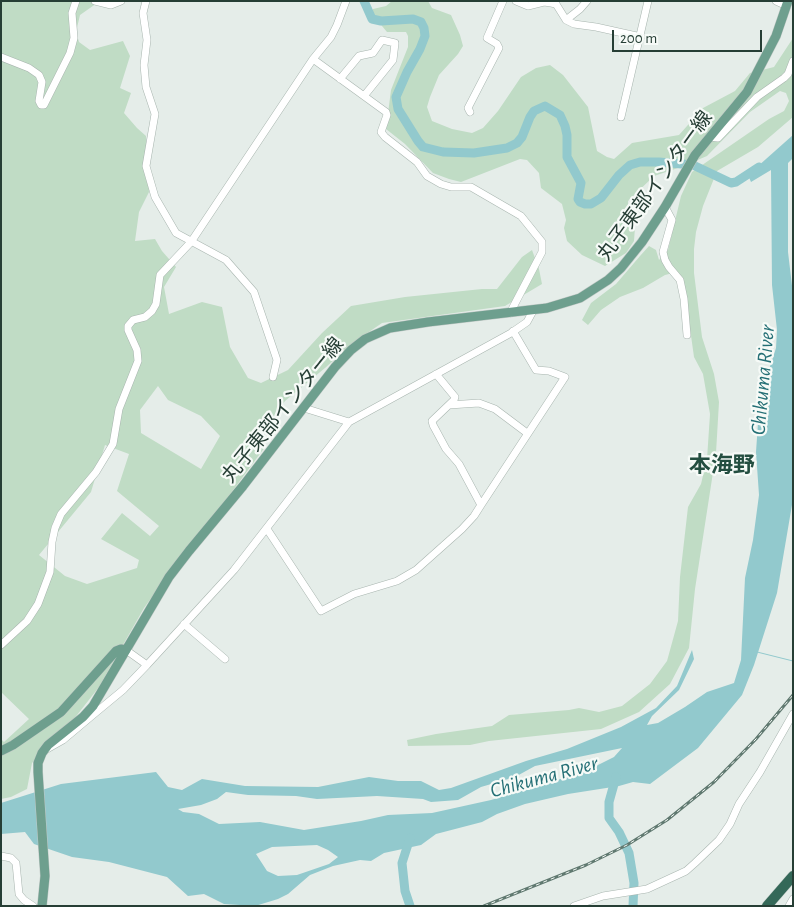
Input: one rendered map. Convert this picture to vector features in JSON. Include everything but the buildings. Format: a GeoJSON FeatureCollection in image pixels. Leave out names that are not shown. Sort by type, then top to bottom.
{"type":"FeatureCollection","features":[{"type":"Feature","properties":{"kind":"highway"},"geometry":{"type":"LineString","coordinates":[[767,906],[793,876]]}},
{"type":"Feature","properties":{"kind":"main road","name":"丸子東部インター線"},"geometry":{"type":"LineString","coordinates":[[44,749],[83,717],[93,706],[160,591],[178,564],[243,486],[346,355],[365,339],[390,328],[408,324],[533,311],[556,306],[580,298],[608,280],[632,255],[665,207],[695,156],[738,104],[755,78],[776,36],[787,3]]}},
{"type":"Feature","properties":{"kind":"main road"},"geometry":{"type":"LineString","coordinates":[[1,751],[13,745],[61,712],[116,651],[126,650]]}},
{"type":"Feature","properties":{"kind":"main road"},"geometry":{"type":"LineString","coordinates":[[42,906],[45,881],[38,763],[44,749]]}},
{"type":"Feature","properties":{"kind":"street"},"geometry":{"type":"LineString","coordinates":[[1,57],[29,68],[39,75],[42,82],[39,101],[41,105],[44,105],[70,53],[74,38],[72,13],[76,1]]}},
{"type":"Feature","properties":{"kind":"street"},"geometry":{"type":"LineString","coordinates":[[95,1],[111,5],[121,1]]}},
{"type":"Feature","properties":{"kind":"street"},"geometry":{"type":"LineString","coordinates":[[146,1],[144,13],[147,40],[144,65],[146,87],[155,114],[146,166],[155,197],[173,228],[180,236],[226,260],[254,292],[277,360],[273,377]]}},
{"type":"Feature","properties":{"kind":"street"},"geometry":{"type":"LineString","coordinates":[[1,645],[28,621],[38,604],[50,572],[52,542],[60,514],[96,472],[113,444],[119,409],[138,362],[137,350],[128,326],[133,320],[145,317],[152,311],[156,304],[160,276],[191,242],[312,60],[331,37],[346,1]]}},
{"type":"Feature","properties":{"kind":"street"},"geometry":{"type":"LineString","coordinates":[[470,112],[468,108],[499,48],[497,44],[486,38],[503,1]]}},
{"type":"Feature","properties":{"kind":"street"},"geometry":{"type":"LineString","coordinates":[[516,1],[528,6],[544,2],[556,4],[566,20],[574,24],[641,37]]}},
{"type":"Feature","properties":{"kind":"street"},"geometry":{"type":"LineString","coordinates":[[566,20],[587,1]]}},
{"type":"Feature","properties":{"kind":"street"},"geometry":{"type":"LineString","coordinates":[[621,117],[648,1]]}},
{"type":"Feature","properties":{"kind":"street"},"geometry":{"type":"LineString","coordinates":[[776,1],[787,3]]}},
{"type":"Feature","properties":{"kind":"street"},"geometry":{"type":"LineString","coordinates":[[340,79],[359,56],[373,52],[382,40],[395,43],[393,60],[364,96]]}},
{"type":"Feature","properties":{"kind":"street"},"geometry":{"type":"LineString","coordinates":[[312,60],[386,112],[387,115],[381,132],[417,162],[428,176],[441,184],[451,187],[471,187],[521,216],[542,242],[542,252],[510,313]]}},
{"type":"Feature","properties":{"kind":"street"},"geometry":{"type":"LineString","coordinates":[[709,137],[718,138],[757,97],[788,74],[793,61]]}},
{"type":"Feature","properties":{"kind":"street"},"geometry":{"type":"LineString","coordinates":[[665,207],[672,220],[663,252],[669,267],[680,280],[684,299],[687,335]]}},
{"type":"Feature","properties":{"kind":"street"},"geometry":{"type":"LineString","coordinates":[[44,749],[54,746],[69,735],[123,690],[147,665],[234,570],[349,422],[513,331],[526,322],[533,311]]}},
{"type":"Feature","properties":{"kind":"street"},"geometry":{"type":"LineString","coordinates":[[267,529],[321,611],[354,594],[397,581],[416,570],[474,516],[565,377],[549,371],[536,370],[513,331]]}},
{"type":"Feature","properties":{"kind":"street"},"geometry":{"type":"LineString","coordinates":[[436,374],[455,396],[449,405],[432,421],[433,424],[446,449],[458,464],[481,505]]}},
{"type":"Feature","properties":{"kind":"street"},"geometry":{"type":"LineString","coordinates":[[449,405],[479,403],[495,409],[527,433]]}},
{"type":"Feature","properties":{"kind":"street"},"geometry":{"type":"LineString","coordinates":[[304,408],[349,422]]}},
{"type":"Feature","properties":{"kind":"street"},"geometry":{"type":"LineString","coordinates":[[184,624],[225,660]]}},
{"type":"Feature","properties":{"kind":"street"},"geometry":{"type":"LineString","coordinates":[[126,650],[147,665]]}},
{"type":"Feature","properties":{"kind":"street"},"geometry":{"type":"LineString","coordinates":[[574,906],[603,896],[647,889],[686,871],[719,840],[730,824],[739,804],[760,772],[793,714]]}},
{"type":"Feature","properties":{"kind":"street"},"geometry":{"type":"LineString","coordinates":[[1,856],[10,858],[16,863],[19,894],[32,906]]}},
{"type":"Feature","properties":{"kind":"street"},"geometry":{"type":"LineString","coordinates":[[789,906],[793,899]]}},
{"type":"Feature","properties":{"kind":"green space"},"geometry":{"type":"Polygon","coordinates":[[[1,1],[100,1],[80,15],[76,32],[79,42],[90,50],[123,41],[130,56],[120,88],[131,93],[124,113],[146,136],[149,192],[139,212],[135,241],[155,239],[162,251],[176,267],[164,287],[169,314],[202,302],[222,307],[230,347],[248,378],[261,383],[288,370],[322,333],[351,306],[405,297],[497,289],[522,257],[532,250],[542,284],[505,306],[382,323],[353,343],[285,401],[265,429],[265,447],[217,512],[186,549],[144,608],[99,687],[70,724],[32,763],[27,789],[11,797],[1,799],[1,739],[4,742],[29,719],[1,692],[1,1]],[[158,386],[140,410],[141,433],[201,469],[220,436],[201,416],[168,400],[158,386]],[[105,445],[91,492],[39,555],[65,576],[87,584],[137,568],[139,560],[101,539],[122,513],[150,536],[159,526],[117,491],[129,454],[105,445]]]}},
{"type":"Feature","properties":{"kind":"green space"},"geometry":{"type":"Polygon","coordinates":[[[392,1],[428,1],[432,8],[451,15],[460,35],[463,46],[439,75],[430,97],[427,107],[432,121],[452,129],[472,133],[483,128],[498,111],[521,77],[536,68],[550,65],[563,75],[588,107],[597,151],[614,159],[632,143],[679,135],[703,108],[735,91],[750,73],[774,67],[793,38],[793,117],[758,147],[717,171],[703,206],[696,232],[694,273],[702,337],[714,374],[719,402],[716,453],[695,589],[689,648],[670,684],[639,712],[601,729],[489,741],[470,745],[408,746],[407,740],[492,726],[509,715],[579,708],[599,712],[622,706],[650,684],[667,661],[678,621],[680,577],[688,507],[701,484],[707,459],[710,414],[703,374],[694,357],[683,279],[677,272],[665,275],[643,288],[620,297],[601,310],[588,325],[582,320],[591,303],[616,284],[649,246],[656,250],[659,260],[668,250],[681,196],[692,172],[769,119],[784,111],[789,101],[786,93],[780,91],[750,112],[707,156],[654,176],[628,201],[628,213],[635,227],[634,241],[626,253],[605,266],[582,255],[567,241],[564,228],[566,220],[562,204],[541,188],[539,173],[527,160],[520,159],[461,182],[433,173],[405,144],[386,129],[391,90],[408,47],[408,36],[406,32],[387,32],[372,14],[373,9],[386,6],[392,1]]]}},
{"type":"Feature","properties":{"kind":"water"},"geometry":{"type":"Polygon","coordinates":[[[793,135],[793,158],[788,163],[788,252],[793,294],[793,499],[777,593],[754,665],[742,695],[698,748],[650,784],[633,782],[525,804],[497,814],[482,822],[436,834],[421,845],[384,853],[371,861],[360,860],[333,866],[310,875],[288,894],[255,906],[224,904],[204,894],[188,896],[167,877],[109,862],[72,857],[34,844],[25,832],[1,834],[1,803],[61,784],[156,772],[168,787],[182,790],[202,779],[245,786],[318,787],[369,777],[398,781],[421,781],[439,790],[451,788],[526,761],[567,749],[621,727],[656,708],[677,686],[692,650],[694,659],[679,690],[652,716],[647,725],[658,723],[707,692],[734,683],[741,660],[745,578],[753,540],[759,495],[756,452],[758,423],[767,376],[776,348],[777,330],[772,285],[771,170],[751,182],[748,175],[793,135]],[[622,748],[535,766],[515,777],[481,787],[458,800],[431,802],[423,799],[377,796],[317,799],[226,792],[217,799],[201,805],[178,809],[183,812],[199,814],[219,824],[260,822],[304,830],[388,815],[432,813],[491,800],[584,772],[614,757],[622,748]],[[317,845],[272,847],[256,854],[267,871],[278,876],[297,875],[329,864],[338,857],[317,845]]]}},
{"type":"Feature","properties":{"kind":"waterway"},"geometry":{"type":"LineString","coordinates":[[364,1],[372,19],[381,21],[413,19],[421,22],[424,28],[425,36],[420,49],[396,97],[398,109],[423,147],[443,152],[474,153],[507,148],[517,143],[522,137],[534,111],[545,106],[560,115],[565,126],[567,157],[581,183],[578,199],[585,204],[591,204],[601,198],[619,175],[630,165],[640,162],[693,165],[731,183],[736,182],[759,167]]}},
{"type":"Feature","properties":{"kind":"waterway"},"geometry":{"type":"LineString","coordinates":[[757,652],[793,661]]}},
{"type":"Feature","properties":{"kind":"waterway"},"geometry":{"type":"LineString","coordinates":[[616,777],[609,802],[609,818],[619,832],[629,853],[634,883],[633,906]]}},
{"type":"Feature","properties":{"kind":"waterway"},"geometry":{"type":"LineString","coordinates":[[410,838],[402,863],[405,891],[410,906]]}},
{"type":"Feature","properties":{"kind":"railway"},"geometry":{"type":"LineString","coordinates":[[484,906],[586,865],[627,845],[667,820],[714,782],[756,739],[793,695]]}},
{"type":"Feature","properties":{"kind":"district","name":"本海野"},"geometry":{"type":"Point","coordinates":[722,465]}},
{"type":"Feature","properties":{"kind":"water label","name":"Chikuma River"},"geometry":{"type":"Point","coordinates":[763,380]}},
{"type":"Feature","properties":{"kind":"water label","name":"Chikuma River"},"geometry":{"type":"Point","coordinates":[544,777]}}]}
